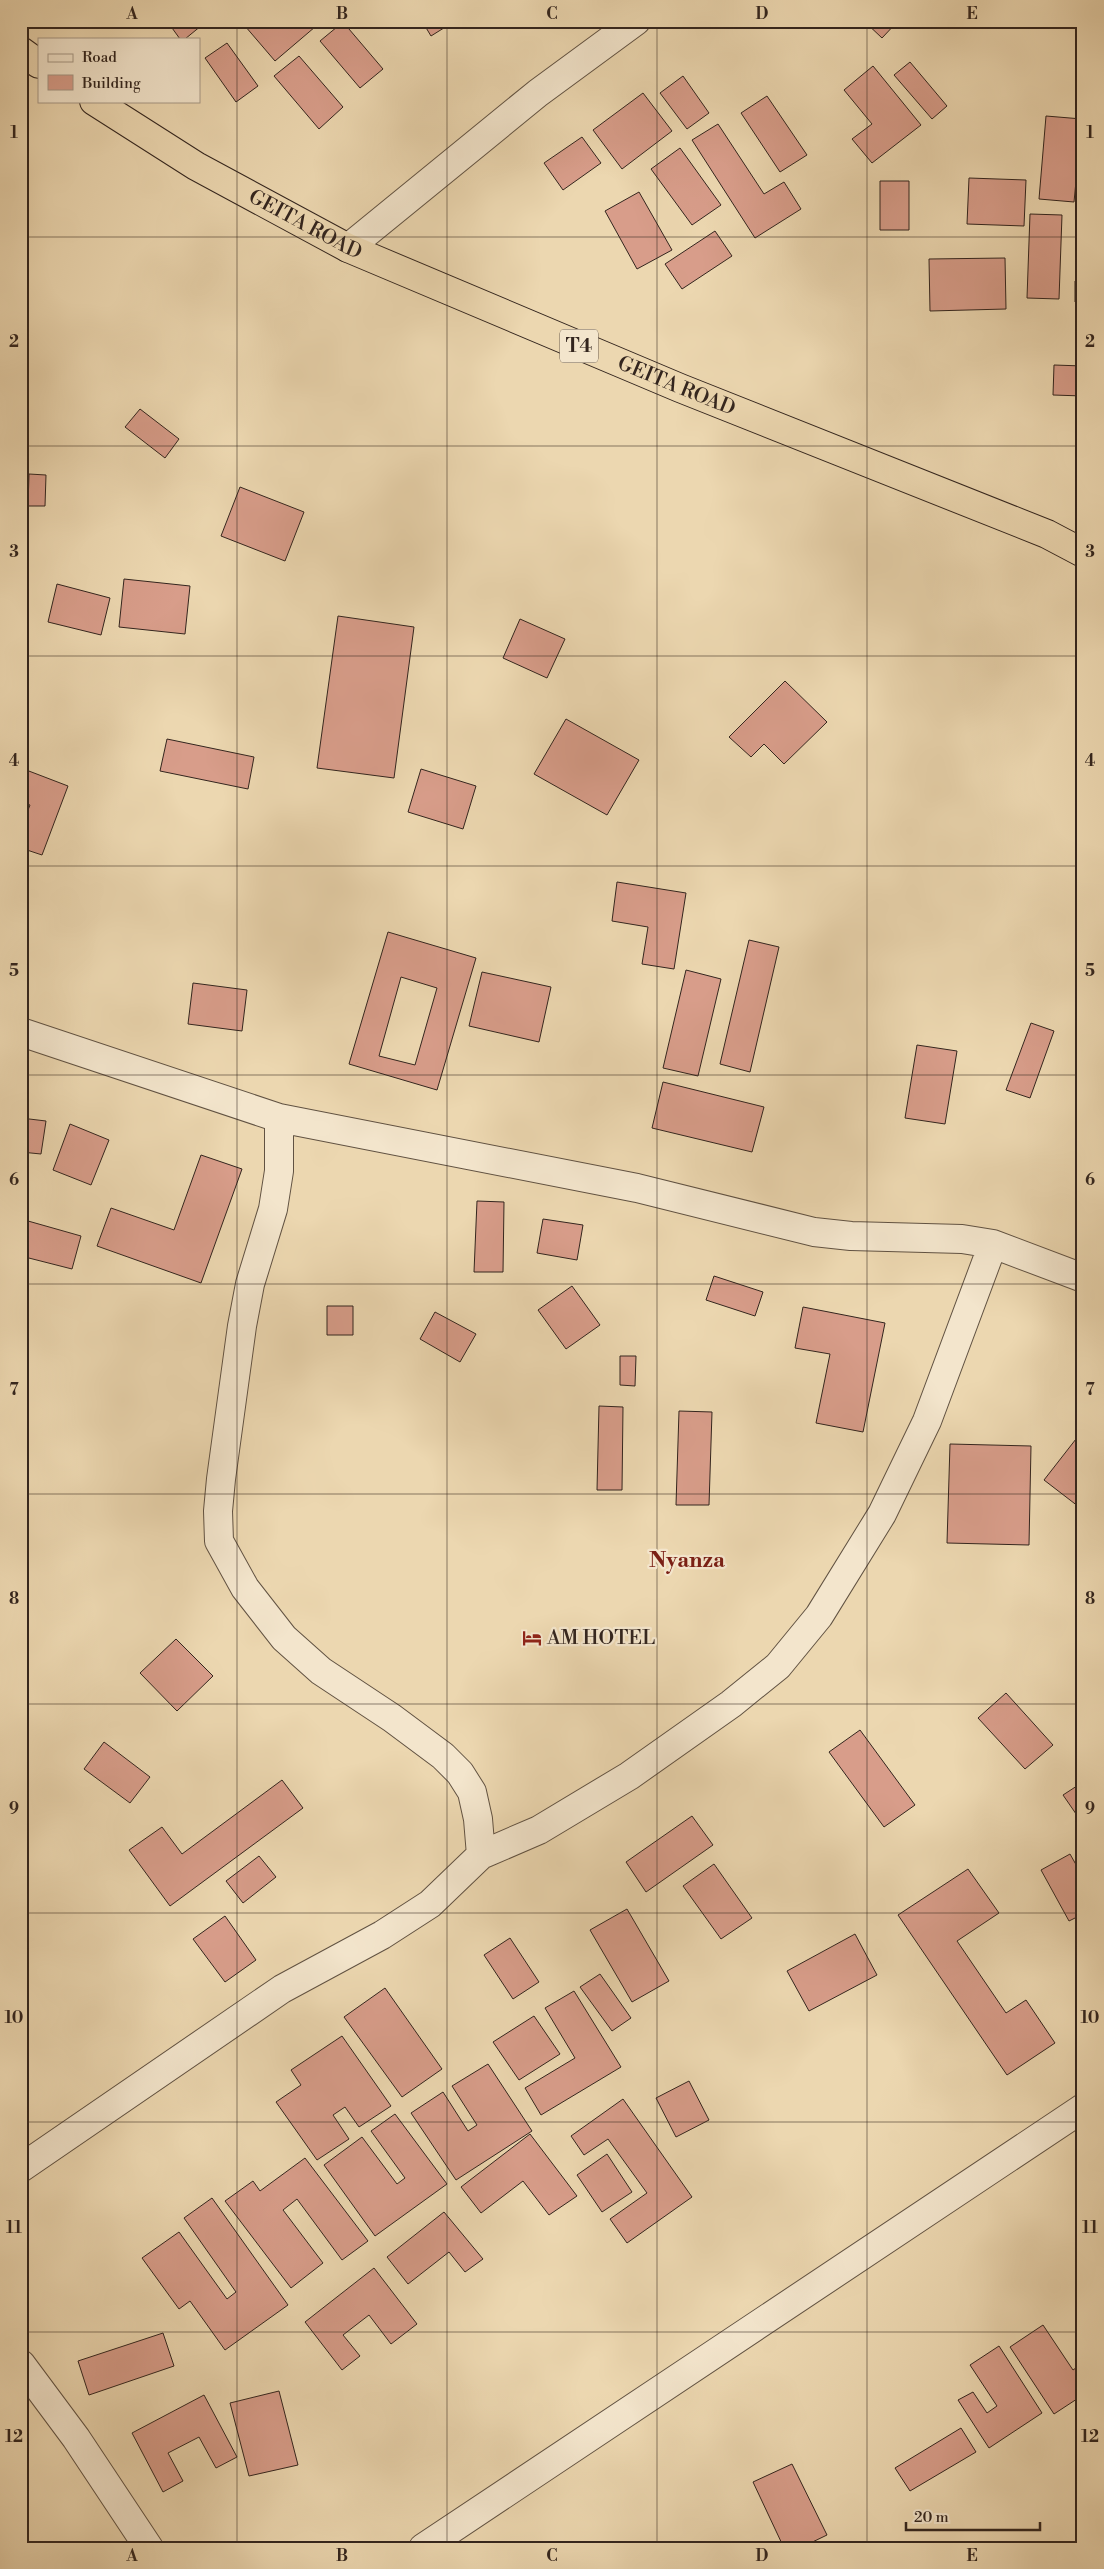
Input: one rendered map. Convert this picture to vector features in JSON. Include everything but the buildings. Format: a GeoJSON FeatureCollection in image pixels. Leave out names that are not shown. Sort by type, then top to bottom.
{"type":"FeatureCollection","features":[{"type":"Feature","properties":{"kind":"highway"},"geometry":{"type":"LineString","coordinates":[[21,51],[38,63]]}},
{"type":"Feature","properties":{"kind":"highway","name":"GEITA ROAD"},"geometry":{"type":"LineString","coordinates":[[96,102],[196,166],[348,248],[680,388],[1047,534],[1083,553]]}},
{"type":"Feature","properties":{"kind":"street"},"geometry":{"type":"LineString","coordinates":[[348,248],[538,93],[636,21]]}},
{"type":"Feature","properties":{"kind":"street"},"geometry":{"type":"LineString","coordinates":[[21,1032],[279,1118],[637,1188],[814,1232],[851,1236],[953,1239],[993,1244],[1083,1278]]}},
{"type":"Feature","properties":{"kind":"street"},"geometry":{"type":"LineString","coordinates":[[279,1118],[279,1171],[273,1209],[250,1284],[242,1326],[221,1479],[218,1511],[219,1541],[245,1588],[284,1638],[321,1671],[392,1718],[443,1756],[460,1773],[472,1792],[478,1819],[481,1855]]}},
{"type":"Feature","properties":{"kind":"street"},"geometry":{"type":"LineString","coordinates":[[21,2168],[282,1989],[382,1935],[422,1909],[481,1855],[539,1830],[629,1776],[731,1704],[778,1666],[819,1616],[882,1514],[927,1421],[993,1244]]}},
{"type":"Feature","properties":{"kind":"street"},"geometry":{"type":"LineString","coordinates":[[423,2548],[1083,2108]]}},
{"type":"Feature","properties":{"kind":"street"},"geometry":{"type":"LineString","coordinates":[[21,2364],[76,2438],[149,2548]]}},
{"type":"Feature","properties":{"kind":"place","name":"AM HOTEL"},"geometry":{"type":"Point","coordinates":[532,1638]}},
{"type":"Feature","properties":{"kind":"district","name":"Nyanza"},"geometry":{"type":"Point","coordinates":[687,1560]}}]}
